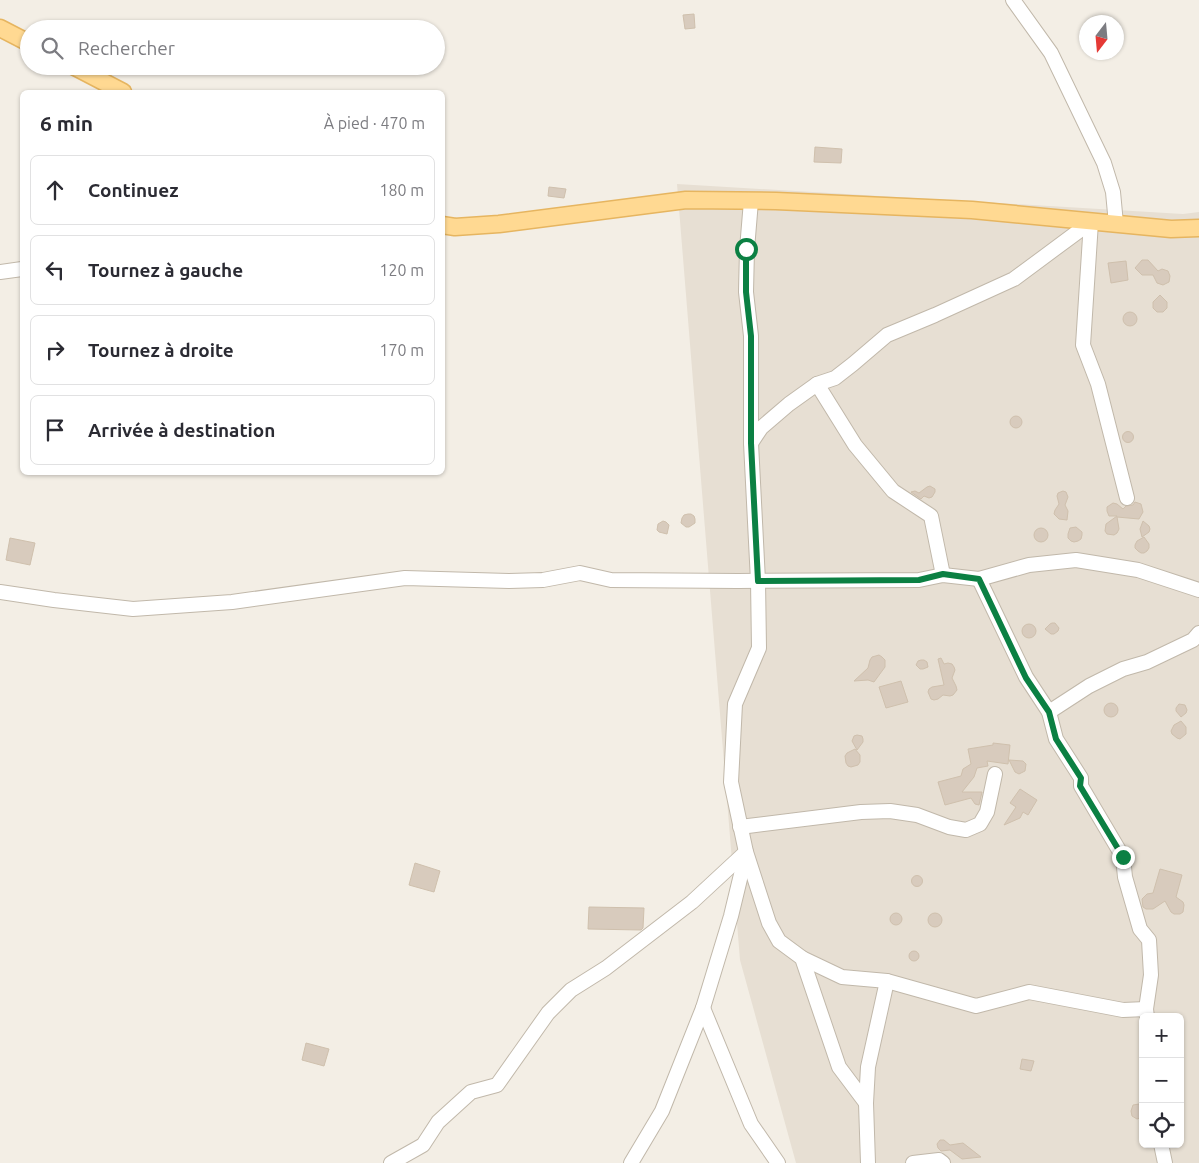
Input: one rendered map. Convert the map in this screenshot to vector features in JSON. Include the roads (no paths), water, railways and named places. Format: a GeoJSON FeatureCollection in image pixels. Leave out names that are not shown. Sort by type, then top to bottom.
{"type":"FeatureCollection","features":[{"type":"Feature","properties":{"kind":"main road"},"geometry":{"type":"LineString","coordinates":[[0,28],[20,38]]}},
{"type":"Feature","properties":{"kind":"main road"},"geometry":{"type":"LineString","coordinates":[[90,75],[119,90]]}},
{"type":"Feature","properties":{"kind":"main road"},"geometry":{"type":"LineString","coordinates":[[445,225],[455,227],[499,224],[686,200],[752,200],[972,210],[1172,229],[1199,228]]}},
{"type":"Feature","properties":{"kind":"street"},"geometry":{"type":"LineString","coordinates":[[1013,0],[1051,53],[1104,163],[1113,192],[1116,224]]}},
{"type":"Feature","properties":{"kind":"street"},"geometry":{"type":"LineString","coordinates":[[752,200],[746,249],[746,292],[751,336],[751,443],[758,581],[759,648],[735,704],[731,782],[746,852],[769,923],[779,941],[802,958],[842,977],[887,981],[976,1006],[1029,992],[1146,1013],[1150,975],[1149,940],[1140,930],[1125,877],[1123,857],[1080,786],[1081,778],[1056,739],[1049,712],[1026,678],[979,579]]}},
{"type":"Feature","properties":{"kind":"street"},"geometry":{"type":"LineString","coordinates":[[751,443],[761,428],[789,404],[817,384],[835,378],[887,335],[1014,279],[1091,222]]}},
{"type":"Feature","properties":{"kind":"street"},"geometry":{"type":"LineString","coordinates":[[1091,222],[1083,346],[1098,384],[1127,498]]}},
{"type":"Feature","properties":{"kind":"street"},"geometry":{"type":"LineString","coordinates":[[0,272],[20,270]]}},
{"type":"Feature","properties":{"kind":"street"},"geometry":{"type":"LineString","coordinates":[[817,384],[855,445],[893,491],[930,516],[943,574]]}},
{"type":"Feature","properties":{"kind":"street"},"geometry":{"type":"LineString","coordinates":[[0,592],[133,609],[232,602],[405,578],[509,581],[543,580],[580,573],[611,580],[919,580],[943,574],[979,579],[1029,565],[1076,560],[1138,570],[1199,590]]}},
{"type":"Feature","properties":{"kind":"street"},"geometry":{"type":"LineString","coordinates":[[1049,712],[1089,686],[1123,669],[1147,662],[1193,640],[1199,633]]}},
{"type":"Feature","properties":{"kind":"street"},"geometry":{"type":"LineString","coordinates":[[740,827],[861,812],[890,811],[917,815],[949,827],[966,830],[980,824],[987,812],[996,774]]}},
{"type":"Feature","properties":{"kind":"street"},"geometry":{"type":"LineString","coordinates":[[631,1163],[662,1111],[703,1008],[731,916],[746,852]]}},
{"type":"Feature","properties":{"kind":"street"},"geometry":{"type":"LineString","coordinates":[[391,1163],[423,1144],[438,1122],[471,1092],[498,1085],[548,1013],[571,990],[606,968],[692,902],[746,852]]}},
{"type":"Feature","properties":{"kind":"street"},"geometry":{"type":"LineString","coordinates":[[802,958],[839,1067],[866,1103]]}},
{"type":"Feature","properties":{"kind":"street"},"geometry":{"type":"LineString","coordinates":[[868,1163],[866,1103],[868,1068],[887,981]]}},
{"type":"Feature","properties":{"kind":"street"},"geometry":{"type":"LineString","coordinates":[[703,1008],[751,1124],[778,1163]]}},
{"type":"Feature","properties":{"kind":"street"},"geometry":{"type":"LineString","coordinates":[[1162,1148],[1165,1163]]}},
{"type":"Feature","properties":{"kind":"street"},"geometry":{"type":"LineString","coordinates":[[912,1163],[939,1160],[943,1163]]}}]}
